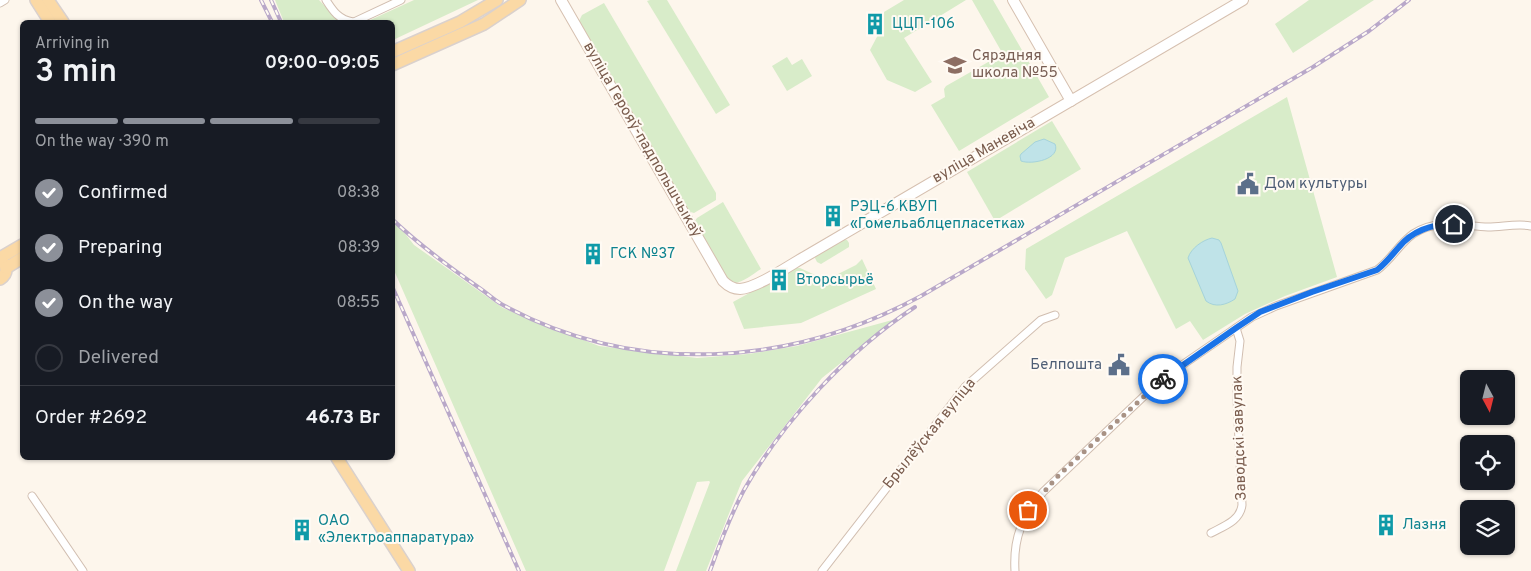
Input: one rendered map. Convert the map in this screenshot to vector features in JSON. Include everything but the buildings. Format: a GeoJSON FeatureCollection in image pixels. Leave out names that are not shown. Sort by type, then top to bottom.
{"type":"FeatureCollection","features":[{"type":"Feature","properties":{"kind":"main road"},"geometry":{"type":"LineString","coordinates":[[36,0],[49,20]]}},
{"type":"Feature","properties":{"kind":"main road"},"geometry":{"type":"LineString","coordinates":[[48,0],[62,20]]}},
{"type":"Feature","properties":{"kind":"main road"},"geometry":{"type":"LineString","coordinates":[[395,51],[460,22],[497,0]]}},
{"type":"Feature","properties":{"kind":"main road"},"geometry":{"type":"LineString","coordinates":[[395,65],[484,24],[520,0]]}},
{"type":"Feature","properties":{"kind":"main road"},"geometry":{"type":"LineString","coordinates":[[2,262],[20,248]]}},
{"type":"Feature","properties":{"kind":"main road"},"geometry":{"type":"LineString","coordinates":[[2,262],[20,258]]}},
{"type":"Feature","properties":{"kind":"main road"},"geometry":{"type":"LineString","coordinates":[[0,279],[5,274],[2,262]]}},
{"type":"Feature","properties":{"kind":"main road"},"geometry":{"type":"LineString","coordinates":[[338,460],[409,571]]}},
{"type":"Feature","properties":{"kind":"street"},"geometry":{"type":"LineString","coordinates":[[0,3],[5,0]]}},
{"type":"Feature","properties":{"kind":"street"},"geometry":{"type":"LineString","coordinates":[[326,0],[336,16],[343,20]]}},
{"type":"Feature","properties":{"kind":"street"},"geometry":{"type":"LineString","coordinates":[[357,20],[401,0]]}},
{"type":"Feature","properties":{"kind":"street","name":"вуліца Герояў-падпольшчыкаў"},"geometry":{"type":"LineString","coordinates":[[561,0],[723,281]]}},
{"type":"Feature","properties":{"kind":"street"},"geometry":{"type":"LineString","coordinates":[[1013,0],[1071,100]]}},
{"type":"Feature","properties":{"kind":"street","name":"вуліца Маневіча"},"geometry":{"type":"LineString","coordinates":[[723,281],[728,286],[741,289],[758,282],[1243,0]]}},
{"type":"Feature","properties":{"kind":"street"},"geometry":{"type":"LineString","coordinates":[[1015,571],[1015,546],[1021,525],[1028,510],[1043,492],[1162,379],[1236,328],[1260,312],[1377,270],[1414,233],[1426,228],[1445,224],[1487,227],[1531,226]]}},
{"type":"Feature","properties":{"kind":"street","name":"Брылёўская вуліца"},"geometry":{"type":"LineString","coordinates":[[822,571],[965,387],[1042,320],[1055,315]]}},
{"type":"Feature","properties":{"kind":"street","name":"Заводскі завулак"},"geometry":{"type":"LineString","coordinates":[[1211,533],[1238,518],[1242,506],[1237,383],[1240,341],[1236,328]]}},
{"type":"Feature","properties":{"kind":"street"},"geometry":{"type":"LineString","coordinates":[[32,496],[83,571]]}},
{"type":"Feature","properties":{"kind":"green space"},"geometry":{"type":"Polygon","coordinates":[[[275,0],[319,0],[338,20],[283,20],[275,0]]]}},
{"type":"Feature","properties":{"kind":"green space"},"geometry":{"type":"Polygon","coordinates":[[[414,0],[478,0],[395,39],[395,20],[370,20],[414,0]]]}},
{"type":"Feature","properties":{"kind":"green space"},"geometry":{"type":"Polygon","coordinates":[[[667,0],[730,105],[716,114],[647,1],[667,0]]]}},
{"type":"Feature","properties":{"kind":"green space"},"geometry":{"type":"Polygon","coordinates":[[[904,0],[966,0],[904,38],[932,82],[915,92],[887,80],[870,50],[878,35],[875,30],[884,25],[879,15],[904,0]]]}},
{"type":"Feature","properties":{"kind":"green space"},"geometry":{"type":"Polygon","coordinates":[[[972,0],[993,0],[1049,97],[959,151],[931,105],[945,97],[944,89],[946,86],[990,61],[994,63],[1004,56],[972,0]]]}},
{"type":"Feature","properties":{"kind":"green space"},"geometry":{"type":"Polygon","coordinates":[[[1309,0],[1374,0],[1293,53],[1275,24],[1309,0]]]}},
{"type":"Feature","properties":{"kind":"green space"},"geometry":{"type":"Polygon","coordinates":[[[604,3],[716,193],[716,200],[694,213],[687,211],[579,21],[582,15],[604,3]]]}},
{"type":"Feature","properties":{"kind":"green space"},"geometry":{"type":"Polygon","coordinates":[[[787,57],[792,65],[802,59],[812,76],[787,91],[772,66],[787,57]]]}},
{"type":"Feature","properties":{"kind":"green space"},"geometry":{"type":"Polygon","coordinates":[[[1287,97],[1337,277],[1285,296],[1245,314],[1203,340],[1190,321],[1176,329],[1127,231],[1065,258],[1052,295],[1046,299],[1025,269],[1026,249],[1287,97]]]}},
{"type":"Feature","properties":{"kind":"green space"},"geometry":{"type":"Polygon","coordinates":[[[1052,121],[1081,169],[995,221],[967,172],[1052,121]]]}},
{"type":"Feature","properties":{"kind":"green space"},"geometry":{"type":"Polygon","coordinates":[[[723,202],[761,269],[745,280],[736,283],[728,281],[695,221],[723,202]]]}},
{"type":"Feature","properties":{"kind":"green space"},"geometry":{"type":"Polygon","coordinates":[[[395,221],[414,245],[503,308],[599,346],[697,358],[748,354],[797,346],[896,319],[822,378],[742,481],[706,571],[676,571],[709,481],[697,482],[664,571],[526,571],[395,273],[395,221]]]}},
{"type":"Feature","properties":{"kind":"green space"},"geometry":{"type":"Polygon","coordinates":[[[843,239],[847,240],[849,247],[821,264],[817,262],[816,254],[843,239]]]}},
{"type":"Feature","properties":{"kind":"green space"},"geometry":{"type":"Polygon","coordinates":[[[862,259],[876,289],[801,323],[744,329],[733,302],[795,268],[800,268],[826,280],[856,265],[862,259]]]}},
{"type":"Feature","properties":{"kind":"water"},"geometry":{"type":"Polygon","coordinates":[[[1044,139],[1055,144],[1054,154],[1044,160],[1021,161],[1021,154],[1035,142],[1044,139]]]}},
{"type":"Feature","properties":{"kind":"water"},"geometry":{"type":"Polygon","coordinates":[[[1212,238],[1219,240],[1221,243],[1238,291],[1235,299],[1220,305],[1206,301],[1188,258],[1198,245],[1212,238]]]}},
{"type":"Feature","properties":{"kind":"railway"},"geometry":{"type":"LineString","coordinates":[[261,0],[271,20]]}},
{"type":"Feature","properties":{"kind":"railway"},"geometry":{"type":"LineString","coordinates":[[271,0],[280,20]]}},
{"type":"Feature","properties":{"kind":"railway"},"geometry":{"type":"LineString","coordinates":[[395,222],[434,255],[497,301],[554,328],[606,344],[659,353],[713,354],[766,349],[819,337],[871,320],[921,296],[1313,67],[1369,31],[1409,0]]}},
{"type":"Feature","properties":{"kind":"railway"},"geometry":{"type":"LineString","coordinates":[[395,293],[519,571]]}},
{"type":"Feature","properties":{"kind":"railway"},"geometry":{"type":"LineString","coordinates":[[710,571],[744,490],[778,438],[819,389],[842,366],[890,324],[915,307]]}},
{"type":"Feature","properties":{"kind":"way so far"},"geometry":{"type":"LineString","coordinates":[[1028,510],[1059,475],[1163,379]]}},
{"type":"Feature","properties":{"kind":"place","name":"ЦЦП-106"},"geometry":{"type":"Point","coordinates":[875,24]}},
{"type":"Feature","properties":{"kind":"place","name":"Сярэдняя школа №55"},"geometry":{"type":"Point","coordinates":[955,65]}},
{"type":"Feature","properties":{"kind":"place","name":"Дом культуры"},"geometry":{"type":"Point","coordinates":[1248,184]}},
{"type":"Feature","properties":{"kind":"place","name":"РЭЦ-6 КВУП «Гомельаблцепласетка»"},"geometry":{"type":"Point","coordinates":[833,216]}},
{"type":"Feature","properties":{"kind":"place","name":"ГСК №37"},"geometry":{"type":"Point","coordinates":[593,254]}},
{"type":"Feature","properties":{"kind":"place","name":"Вторсырьё"},"geometry":{"type":"Point","coordinates":[779,280]}},
{"type":"Feature","properties":{"kind":"place","name":"Белпошта"},"geometry":{"type":"Point","coordinates":[1119,365]}},
{"type":"Feature","properties":{"kind":"place","name":"Лазня"},"geometry":{"type":"Point","coordinates":[1386,525]}},
{"type":"Feature","properties":{"kind":"place","name":"ОАО «Электроаппаратура»"},"geometry":{"type":"Point","coordinates":[302,530]}},
{"type":"Feature","properties":{"kind":"route"},"geometry":{"type":"LineString","coordinates":[[1163,379],[1260,312],[1377,270],[1414,233],[1436,225],[1454,224]]}}]}
